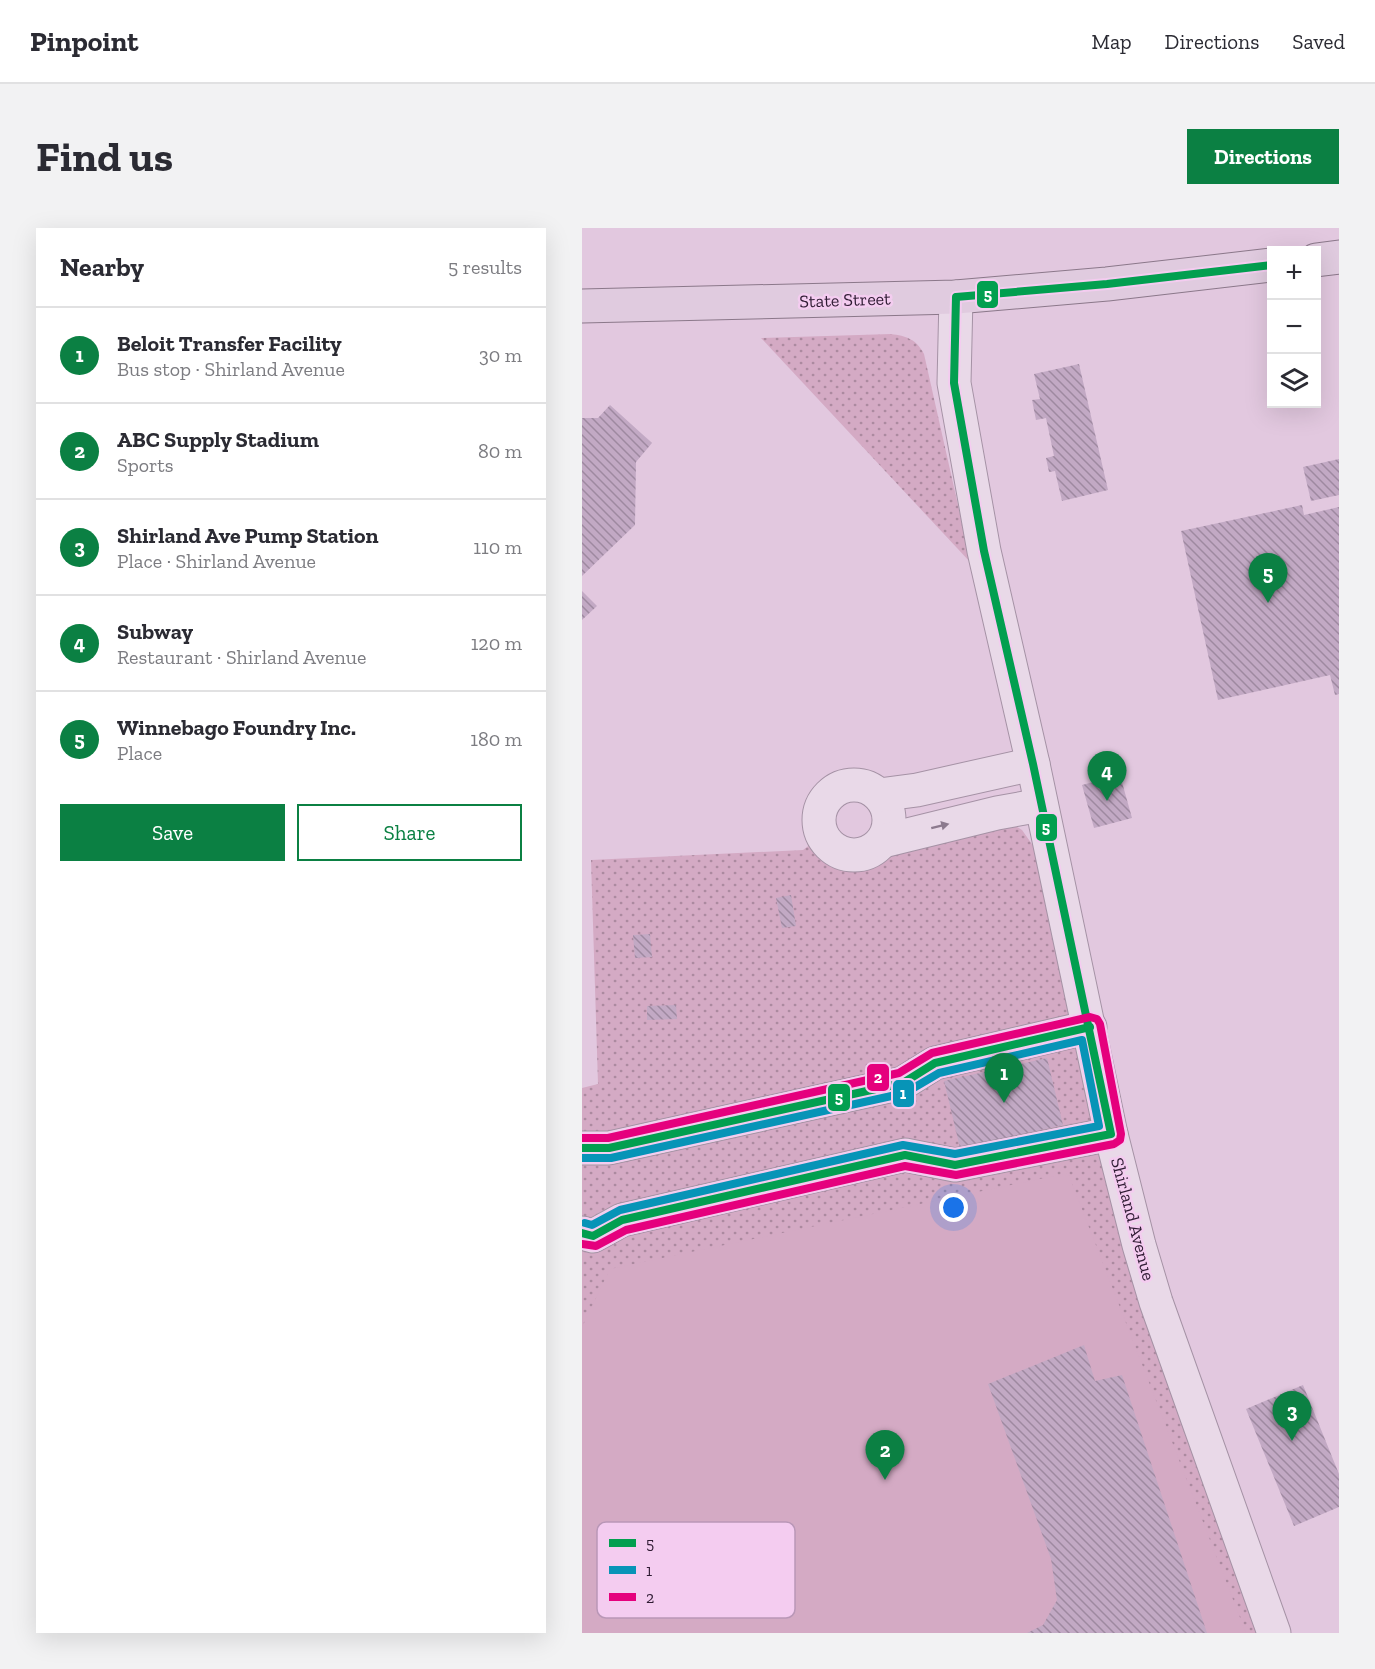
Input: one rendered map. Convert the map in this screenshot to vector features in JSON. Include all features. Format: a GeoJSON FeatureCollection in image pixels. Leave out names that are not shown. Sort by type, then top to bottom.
{"type":"FeatureCollection","features":[{"type":"Feature","properties":{"kind":"main road"},"geometry":{"type":"LineString","coordinates":[[1321,259],[1339,257]]}},
{"type":"Feature","properties":{"kind":"main road","name":"State Street"},"geometry":{"type":"LineString","coordinates":[[582,306],[956,297],[1107,284],[1267,266]]}},
{"type":"Feature","properties":{"kind":"street","name":"Shirland Avenue"},"geometry":{"type":"LineString","coordinates":[[956,297],[954,383],[984,551],[1033,764],[1111,1134],[1156,1302],[1274,1633]]}},
{"type":"Feature","properties":{"kind":"street"},"geometry":{"type":"LineString","coordinates":[[879,795],[916,790],[1033,764]]}},
{"type":"Feature","properties":{"kind":"street"},"geometry":{"type":"LineString","coordinates":[[858,785],[879,795],[886,806],[889,817],[888,830],[883,841],[863,855],[851,856],[839,853],[830,847],[819,828],[821,806],[828,796],[837,789],[858,785]]}},
{"type":"Feature","properties":{"kind":"street"},"geometry":{"type":"LineString","coordinates":[[883,841],[997,813],[1041,805]]}},
{"type":"Feature","properties":{"kind":"street"},"geometry":{"type":"LineString","coordinates":[[582,1148],[609,1148],[903,1083],[935,1063],[1090,1027]]}},
{"type":"Feature","properties":{"kind":"street"},"geometry":{"type":"LineString","coordinates":[[582,1233],[593,1236],[622,1220],[905,1155],[955,1166],[1111,1134]]}},
{"type":"Feature","properties":{"kind":"shaded area"},"geometry":{"type":"Polygon","coordinates":[[[891,334],[910,339],[924,354],[971,563],[761,338],[891,334]]]}},
{"type":"Feature","properties":{"kind":"shaded area"},"geometry":{"type":"Polygon","coordinates":[[[1014,825],[1022,830],[1034,847],[1260,1633],[582,1633],[582,1088],[598,1084],[591,860],[803,850],[811,844],[818,854],[830,863],[842,869],[858,871],[878,865],[898,850],[1014,825]]]}},
{"type":"Feature","properties":{"kind":"shaded area"},"geometry":{"type":"Polygon","coordinates":[[[1068,1173],[1246,1633],[582,1633],[582,1327],[610,1269],[1068,1173]]]}},
{"type":"Feature","properties":{"kind":"building"},"geometry":{"type":"Polygon","coordinates":[[[1079,364],[1108,490],[1062,501],[1055,471],[1049,472],[1046,458],[1054,456],[1046,418],[1036,420],[1032,400],[1040,399],[1034,374],[1079,364]]]}},
{"type":"Feature","properties":{"kind":"building"},"geometry":{"type":"Polygon","coordinates":[[[610,405],[652,443],[636,462],[635,525],[582,576],[582,418],[598,418],[610,405]]]}},
{"type":"Feature","properties":{"kind":"building"},"geometry":{"type":"Polygon","coordinates":[[[1339,459],[1339,495],[1311,501],[1303,467],[1339,459]]]}},
{"type":"Feature","properties":{"kind":"building"},"geometry":{"type":"Polygon","coordinates":[[[1302,505],[1304,515],[1339,507],[1339,694],[1335,695],[1330,675],[1218,700],[1181,531],[1302,505]]]}},
{"type":"Feature","properties":{"kind":"building"},"geometry":{"type":"Polygon","coordinates":[[[582,591],[597,606],[582,620],[582,591]]]}},
{"type":"Feature","properties":{"kind":"building"},"geometry":{"type":"Polygon","coordinates":[[[1120,775],[1132,818],[1094,828],[1082,785],[1120,775]]]}},
{"type":"Feature","properties":{"kind":"building"},"geometry":{"type":"Polygon","coordinates":[[[791,895],[796,926],[782,928],[776,898],[791,895]]]}},
{"type":"Feature","properties":{"kind":"building"},"geometry":{"type":"Polygon","coordinates":[[[650,934],[652,957],[635,958],[633,935],[650,934]]]}},
{"type":"Feature","properties":{"kind":"building"},"geometry":{"type":"Polygon","coordinates":[[[676,1005],[677,1019],[647,1020],[647,1006],[676,1005]]]}},
{"type":"Feature","properties":{"kind":"building"},"geometry":{"type":"Polygon","coordinates":[[[1047,1058],[1063,1125],[960,1148],[944,1081],[1047,1058]]]}},
{"type":"Feature","properties":{"kind":"building"},"geometry":{"type":"Polygon","coordinates":[[[1084,1345],[1095,1381],[1122,1375],[1207,1633],[1027,1633],[1043,1625],[1057,1600],[1051,1559],[988,1384],[1084,1345]]]}},
{"type":"Feature","properties":{"kind":"building"},"geometry":{"type":"Polygon","coordinates":[[[1303,1385],[1339,1474],[1339,1507],[1294,1526],[1246,1409],[1303,1385]]]}},
{"type":"Feature","properties":{"kind":"transit line","name":"5"},"geometry":{"type":"LineString","coordinates":[[582,1233],[593,1236],[622,1220],[905,1155],[955,1165],[1111,1134],[1033,764],[984,551],[954,383],[956,297],[1107,284],[1267,266]]}},
{"type":"Feature","properties":{"kind":"transit line","name":"2"},"geometry":{"type":"LineString","coordinates":[[582,1138],[608,1138],[899,1073],[932,1053],[1090,1017],[1097,1019],[1100,1024],[1121,1134],[1120,1140],[1114,1144],[956,1175],[905,1166],[626,1230],[596,1246],[582,1244]]}},
{"type":"Feature","properties":{"kind":"transit line","name":"5"},"geometry":{"type":"LineString","coordinates":[[582,1148],[609,1148],[903,1083],[935,1063],[1090,1027]]}},
{"type":"Feature","properties":{"kind":"transit line","name":"1"},"geometry":{"type":"LineString","coordinates":[[582,1158],[611,1158],[905,1093],[939,1073],[1082,1040],[1099,1126],[955,1154],[903,1145],[620,1210],[592,1225],[585,1223]]}},
{"type":"Feature","properties":{"kind":"place","name":"Winnebago Foundry Inc."},"geometry":{"type":"Point","coordinates":[1268,603]}},
{"type":"Feature","properties":{"kind":"place","name":"Subway"},"geometry":{"type":"Point","coordinates":[1107,801]}},
{"type":"Feature","properties":{"kind":"place","name":"Beloit Transfer Facility"},"geometry":{"type":"Point","coordinates":[1004,1103]}},
{"type":"Feature","properties":{"kind":"place","name":"Shirland Ave Pump Station"},"geometry":{"type":"Point","coordinates":[1292,1441]}},
{"type":"Feature","properties":{"kind":"place","name":"ABC Supply Stadium"},"geometry":{"type":"Point","coordinates":[885,1480]}}]}
